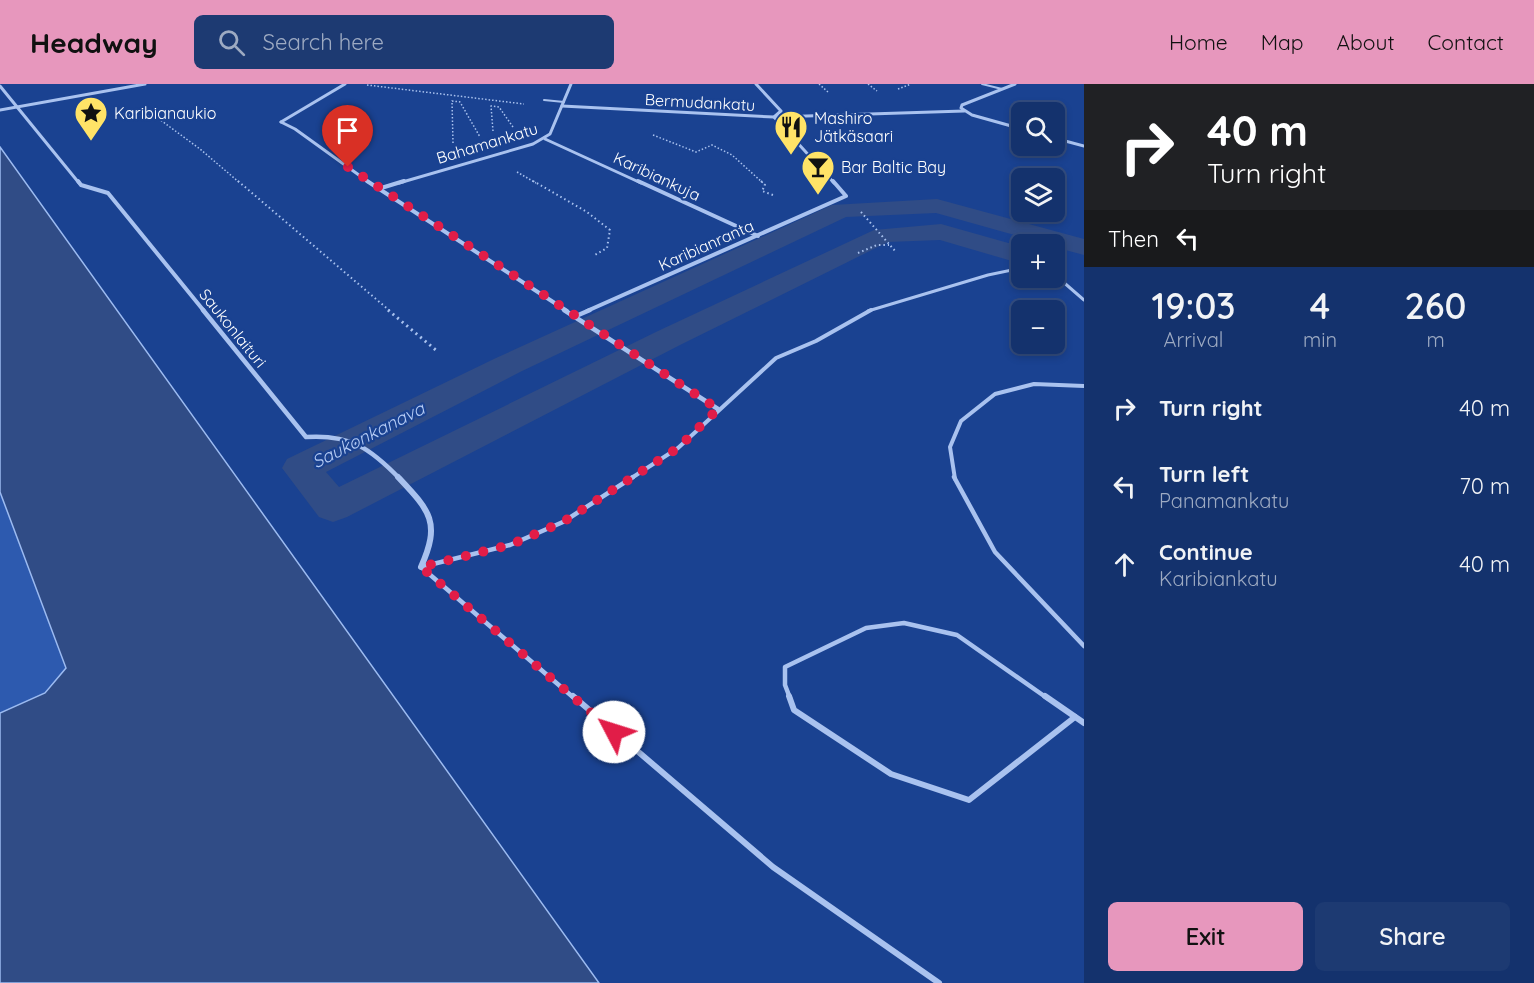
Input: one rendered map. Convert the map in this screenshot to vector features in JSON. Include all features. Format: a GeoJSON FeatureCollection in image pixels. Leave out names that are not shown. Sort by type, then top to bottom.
{"type":"FeatureCollection","features":[{"type":"Feature","properties":{"kind":"street"},"geometry":{"type":"LineString","coordinates":[[0,110],[145,84]]}},
{"type":"Feature","properties":{"kind":"street"},"geometry":{"type":"LineString","coordinates":[[345,84],[281,122],[295,129],[378,189],[718,409]]}},
{"type":"Feature","properties":{"kind":"street","name":"Bahamankatu"},"geometry":{"type":"LineString","coordinates":[[378,189],[545,139],[550,134],[571,84]]}},
{"type":"Feature","properties":{"kind":"street"},"geometry":{"type":"LineString","coordinates":[[756,84],[781,111],[774,117]]}},
{"type":"Feature","properties":{"kind":"street"},"geometry":{"type":"LineString","coordinates":[[964,111],[961,108],[962,105],[1015,84]]}},
{"type":"Feature","properties":{"kind":"street","name":"Saukonlaituri"},"geometry":{"type":"LineString","coordinates":[[0,86],[81,185],[108,193],[306,436],[329,436],[351,440],[373,454],[429,512],[431,544],[421,567]]}},
{"type":"Feature","properties":{"kind":"street","name":"Bermudankatu"},"geometry":{"type":"LineString","coordinates":[[562,107],[766,118],[964,111],[1011,126]]}},
{"type":"Feature","properties":{"kind":"street","name":"Karibianranta"},"geometry":{"type":"LineString","coordinates":[[579,318],[846,196],[774,117]]}},
{"type":"Feature","properties":{"kind":"street","name":"Karibiankuja"},"geometry":{"type":"LineString","coordinates":[[545,139],[758,236]]}},
{"type":"Feature","properties":{"kind":"street"},"geometry":{"type":"LineString","coordinates":[[1065,141],[1084,146]]}},
{"type":"Feature","properties":{"kind":"lane"},"geometry":{"type":"LineString","coordinates":[[982,84],[1002,89]]}},
{"type":"Feature","properties":{"kind":"lane"},"geometry":{"type":"LineString","coordinates":[[544,100],[564,102]]}},
{"type":"Feature","properties":{"kind":"lane"},"geometry":{"type":"LineString","coordinates":[[421,567],[510,545],[563,522],[678,448],[776,358],[816,341],[872,309],[1011,270]]}},
{"type":"Feature","properties":{"kind":"lane"},"geometry":{"type":"LineString","coordinates":[[1065,285],[1084,300]]}},
{"type":"Feature","properties":{"kind":"lane"},"geometry":{"type":"LineString","coordinates":[[1084,386],[1034,384],[995,394],[961,420],[950,447],[954,477],[995,552],[1084,646]]}},
{"type":"Feature","properties":{"kind":"lane"},"geometry":{"type":"LineString","coordinates":[[421,567],[773,867],[939,983]]}},
{"type":"Feature","properties":{"kind":"lane"},"geometry":{"type":"LineString","coordinates":[[1075,717],[969,800],[891,774],[794,710],[785,685],[784,667],[866,628],[904,622],[957,635],[1084,723]]}},
{"type":"Feature","properties":{"kind":"path"},"geometry":{"type":"LineString","coordinates":[[395,89],[404,84]]}},
{"type":"Feature","properties":{"kind":"path"},"geometry":{"type":"LineString","coordinates":[[365,85],[562,107]]}},
{"type":"Feature","properties":{"kind":"path"},"geometry":{"type":"LineString","coordinates":[[120,89],[200,149],[437,351]]}},
{"type":"Feature","properties":{"kind":"path"},"geometry":{"type":"LineString","coordinates":[[453,140],[452,101],[460,102],[483,143]]}},
{"type":"Feature","properties":{"kind":"path"},"geometry":{"type":"LineString","coordinates":[[493,134],[491,106],[499,107],[507,115]]}},
{"type":"Feature","properties":{"kind":"path"},"geometry":{"type":"LineString","coordinates":[[652,130],[651,134],[696,152],[712,145],[732,154],[765,185],[762,190],[772,195]]}},
{"type":"Feature","properties":{"kind":"path"},"geometry":{"type":"LineString","coordinates":[[487,156],[587,213],[610,230],[607,248],[593,256]]}},
{"type":"Feature","properties":{"kind":"path"},"geometry":{"type":"LineString","coordinates":[[857,208],[896,252]]}},
{"type":"Feature","properties":{"kind":"path"},"geometry":{"type":"LineString","coordinates":[[858,253],[877,245],[890,245]]}},
{"type":"Feature","properties":{"kind":"shaded area"},"geometry":{"type":"Polygon","coordinates":[[[0,147],[599,983],[0,983],[0,713],[45,693],[66,668],[0,492],[0,147]]]}},
{"type":"Feature","properties":{"kind":"shaded area"},"geometry":{"type":"Polygon","coordinates":[[[0,492],[66,668],[45,693],[0,713],[0,492]]]}},
{"type":"Feature","properties":{"kind":"waterway","name":"Saukonkanava"},"geometry":{"type":"LineString","coordinates":[[1011,253],[941,232],[883,235],[669,338],[333,507],[301,468],[508,365],[841,210],[937,206],[1037,234]]}},
{"type":"Feature","properties":{"kind":"waterway","name":"Saukonkanava"},"geometry":{"type":"LineString","coordinates":[[1065,242],[1084,247]]}},
{"type":"Feature","properties":{"kind":"place","name":"Karibianaukio"},"geometry":{"type":"Point","coordinates":[91,142]}},
{"type":"Feature","properties":{"kind":"place","name":"Mashiro Jätkäsaari"},"geometry":{"type":"Point","coordinates":[791,156]}},
{"type":"Feature","properties":{"kind":"place","name":"Bar Baltic Bay"},"geometry":{"type":"Point","coordinates":[818,196]}},
{"type":"Feature","properties":{"kind":"route"},"geometry":{"type":"LineString","coordinates":[[348,167],[390,197],[718,409],[678,448],[563,522],[510,545],[421,567],[614,732]]}}]}
